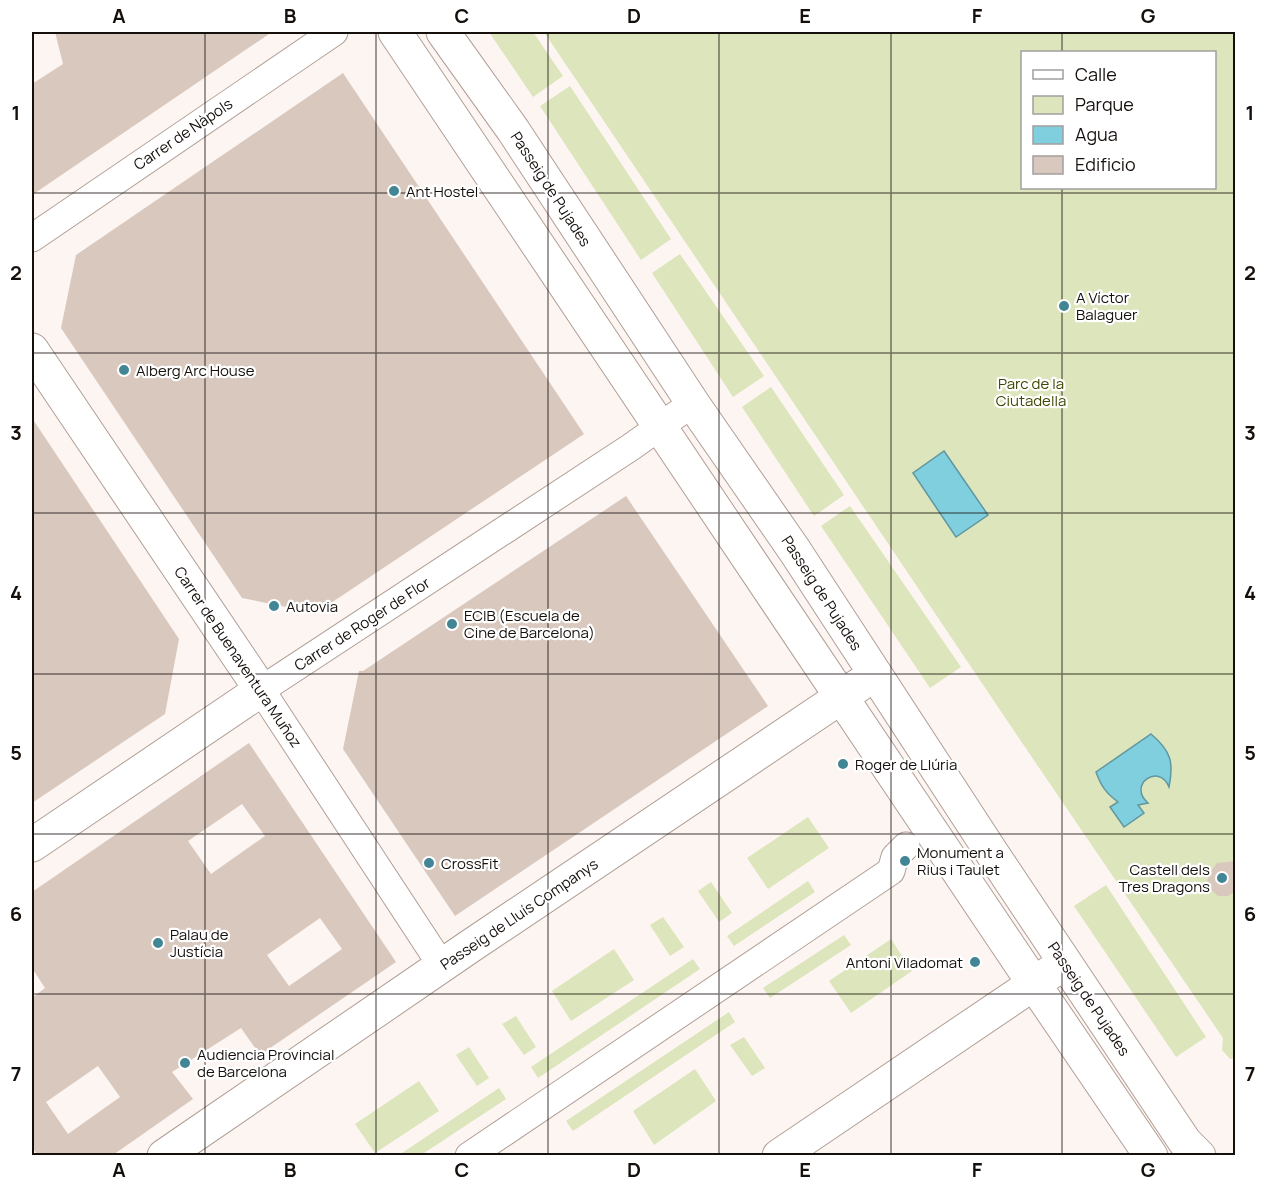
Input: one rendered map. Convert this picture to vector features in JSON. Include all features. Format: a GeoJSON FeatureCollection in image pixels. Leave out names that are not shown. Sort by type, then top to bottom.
{"type":"FeatureCollection","features":[{"type":"Feature","properties":{"kind":"street","name":"Carrer de Nàpols"},"geometry":{"type":"LineString","coordinates":[[32,238],[334,32]]}},
{"type":"Feature","properties":{"kind":"street"},"geometry":{"type":"LineString","coordinates":[[395,32],[1151,1155]]}},
{"type":"Feature","properties":{"kind":"street","name":"Passeig de Pujades"},"geometry":{"type":"LineString","coordinates":[[443,32],[513,130],[693,403],[795,551],[1185,1142],[1198,1155]]}},
{"type":"Feature","properties":{"kind":"street","name":"Carrer de Buenaventura Muñoz"},"geometry":{"type":"LineString","coordinates":[[32,350],[261,690],[442,966]]}},
{"type":"Feature","properties":{"kind":"street","name":"Carrer de Roger de Flor"},"geometry":{"type":"LineString","coordinates":[[32,845],[261,690],[661,428],[693,403]]}},
{"type":"Feature","properties":{"kind":"street","name":"Passeig de Lluís Companys"},"geometry":{"type":"LineString","coordinates":[[164,1155],[876,674]]}},
{"type":"Feature","properties":{"kind":"street"},"geometry":{"type":"LineString","coordinates":[[469,1155],[891,871],[896,857],[906,846]]}},
{"type":"Feature","properties":{"kind":"street"},"geometry":{"type":"LineString","coordinates":[[779,1155],[1065,963]]}},
{"type":"Feature","properties":{"kind":"green space"},"geometry":{"type":"Polygon","coordinates":[[[489,32],[533,32],[563,76],[533,97],[489,32]]]}},
{"type":"Feature","properties":{"kind":"green space","name":"Parc de la Ciutadella"},"geometry":{"type":"Polygon","coordinates":[[[544,32],[1235,32],[1235,1059],[1230,1059],[1222,1050],[1223,1038],[544,32]]]}},
{"type":"Feature","properties":{"kind":"green space"},"geometry":{"type":"Polygon","coordinates":[[[570,86],[671,239],[641,260],[540,106],[570,86]]]}},
{"type":"Feature","properties":{"kind":"green space"},"geometry":{"type":"Polygon","coordinates":[[[680,254],[764,376],[733,397],[652,273],[680,254]]]}},
{"type":"Feature","properties":{"kind":"green space"},"geometry":{"type":"Polygon","coordinates":[[[771,387],[844,495],[814,516],[742,407],[771,387]]]}},
{"type":"Feature","properties":{"kind":"green space"},"geometry":{"type":"Polygon","coordinates":[[[850,506],[961,667],[930,688],[821,526],[850,506]]]}},
{"type":"Feature","properties":{"kind":"green space"},"geometry":{"type":"Polygon","coordinates":[[[808,817],[829,848],[768,889],[747,858],[808,817]]]}},
{"type":"Feature","properties":{"kind":"green space"},"geometry":{"type":"Polygon","coordinates":[[[808,881],[815,892],[734,946],[727,936],[808,881]]]}},
{"type":"Feature","properties":{"kind":"green space"},"geometry":{"type":"Polygon","coordinates":[[[711,882],[732,913],[719,922],[698,891],[711,882]]]}},
{"type":"Feature","properties":{"kind":"green space"},"geometry":{"type":"Polygon","coordinates":[[[1106,885],[1206,1037],[1176,1057],[1074,906],[1106,885]]]}},
{"type":"Feature","properties":{"kind":"green space"},"geometry":{"type":"Polygon","coordinates":[[[663,917],[684,947],[670,956],[650,925],[663,917]]]}},
{"type":"Feature","properties":{"kind":"green space"},"geometry":{"type":"Polygon","coordinates":[[[844,935],[851,945],[770,998],[763,988],[844,935]]]}},
{"type":"Feature","properties":{"kind":"green space"},"geometry":{"type":"Polygon","coordinates":[[[891,939],[912,971],[851,1013],[829,981],[891,939]]]}},
{"type":"Feature","properties":{"kind":"green space"},"geometry":{"type":"Polygon","coordinates":[[[614,949],[634,980],[571,1021],[552,991],[614,949]]]}},
{"type":"Feature","properties":{"kind":"green space"},"geometry":{"type":"Polygon","coordinates":[[[693,959],[700,969],[538,1078],[531,1067],[693,959]]]}},
{"type":"Feature","properties":{"kind":"green space"},"geometry":{"type":"Polygon","coordinates":[[[729,1012],[735,1022],[573,1131],[566,1121],[729,1012]]]}},
{"type":"Feature","properties":{"kind":"green space"},"geometry":{"type":"Polygon","coordinates":[[[516,1016],[536,1047],[524,1055],[502,1024],[516,1016]]]}},
{"type":"Feature","properties":{"kind":"green space"},"geometry":{"type":"Polygon","coordinates":[[[744,1037],[765,1068],[752,1076],[730,1045],[744,1037]]]}},
{"type":"Feature","properties":{"kind":"green space"},"geometry":{"type":"Polygon","coordinates":[[[469,1047],[489,1078],[477,1086],[456,1055],[469,1047]]]}},
{"type":"Feature","properties":{"kind":"green space"},"geometry":{"type":"Polygon","coordinates":[[[695,1069],[716,1101],[654,1145],[633,1111],[695,1069]]]}},
{"type":"Feature","properties":{"kind":"green space"},"geometry":{"type":"Polygon","coordinates":[[[419,1081],[439,1111],[375,1153],[355,1124],[419,1081]]]}},
{"type":"Feature","properties":{"kind":"green space"},"geometry":{"type":"Polygon","coordinates":[[[499,1088],[506,1099],[421,1155],[399,1155],[499,1088]]]}},
{"type":"Feature","properties":{"kind":"water"},"geometry":{"type":"Polygon","coordinates":[[[944,451],[988,515],[956,537],[913,473],[944,451]]]}},
{"type":"Feature","properties":{"kind":"water"},"geometry":{"type":"Polygon","coordinates":[[[1151,734],[1163,746],[1169,757],[1171,771],[1169,787],[1159,776],[1147,779],[1141,789],[1142,796],[1148,803],[1138,805],[1144,813],[1124,827],[1110,807],[1118,802],[1104,789],[1096,772],[1151,734]]]}},
{"type":"Feature","properties":{"kind":"building"},"geometry":{"type":"Polygon","coordinates":[[[55,32],[272,32],[32,195],[32,84],[63,64],[55,32]]]}},
{"type":"Feature","properties":{"kind":"building"},"geometry":{"type":"Polygon","coordinates":[[[343,73],[584,434],[316,613],[242,598],[61,328],[76,255],[343,73]]]}},
{"type":"Feature","properties":{"kind":"building"},"geometry":{"type":"Polygon","coordinates":[[[32,418],[179,639],[165,714],[32,803],[32,418]]]}},
{"type":"Feature","properties":{"kind":"building"},"geometry":{"type":"Polygon","coordinates":[[[626,496],[768,706],[455,916],[343,749],[359,671],[363,671],[626,496]]]}},
{"type":"Feature","properties":{"kind":"building","name":"Palau de Justícia"},"geometry":{"type":"Polygon","coordinates":[[[249,743],[396,962],[260,1055],[241,1028],[172,1072],[193,1099],[113,1155],[37,1155],[32,1146],[32,998],[45,988],[32,968],[32,892],[249,743]],[[242,804],[188,841],[211,874],[265,836],[242,804]],[[320,918],[267,955],[289,986],[342,949],[320,918]],[[98,1066],[46,1102],[68,1134],[120,1097],[98,1066]]]}},
{"type":"Feature","properties":{"kind":"building","name":"Castell dels Tres Dragons"},"geometry":{"type":"Polygon","coordinates":[[[1236,861],[1236,891],[1228,896],[1218,896],[1210,889],[1207,882],[1209,874],[1217,863],[1236,861]]]}},
{"type":"Feature","properties":{"kind":"place","name":"Ant Hostel"},"geometry":{"type":"Point","coordinates":[394,191]}},
{"type":"Feature","properties":{"kind":"place","name":"A Víctor Balaguer"},"geometry":{"type":"Point","coordinates":[1064,306]}},
{"type":"Feature","properties":{"kind":"place","name":"Alberg Arc House"},"geometry":{"type":"Point","coordinates":[124,370]}},
{"type":"Feature","properties":{"kind":"place","name":"Autovia"},"geometry":{"type":"Point","coordinates":[274,606]}},
{"type":"Feature","properties":{"kind":"place","name":"ECIB (Escuela de Cine de Barcelona)"},"geometry":{"type":"Point","coordinates":[452,624]}},
{"type":"Feature","properties":{"kind":"place","name":"Roger de Llúria"},"geometry":{"type":"Point","coordinates":[843,764]}},
{"type":"Feature","properties":{"kind":"place","name":"Monument a Rius i Taulet"},"geometry":{"type":"Point","coordinates":[905,861]}},
{"type":"Feature","properties":{"kind":"place","name":"CrossFit"},"geometry":{"type":"Point","coordinates":[429,863]}},
{"type":"Feature","properties":{"kind":"place","name":"Castell dels Tres Dragons"},"geometry":{"type":"Point","coordinates":[1222,878]}},
{"type":"Feature","properties":{"kind":"place","name":"Palau de Justícia"},"geometry":{"type":"Point","coordinates":[158,943]}},
{"type":"Feature","properties":{"kind":"place","name":"Antoni Viladomat"},"geometry":{"type":"Point","coordinates":[975,962]}},
{"type":"Feature","properties":{"kind":"place","name":"Audiencia Provincial de Barcelona"},"geometry":{"type":"Point","coordinates":[185,1063]}}]}
